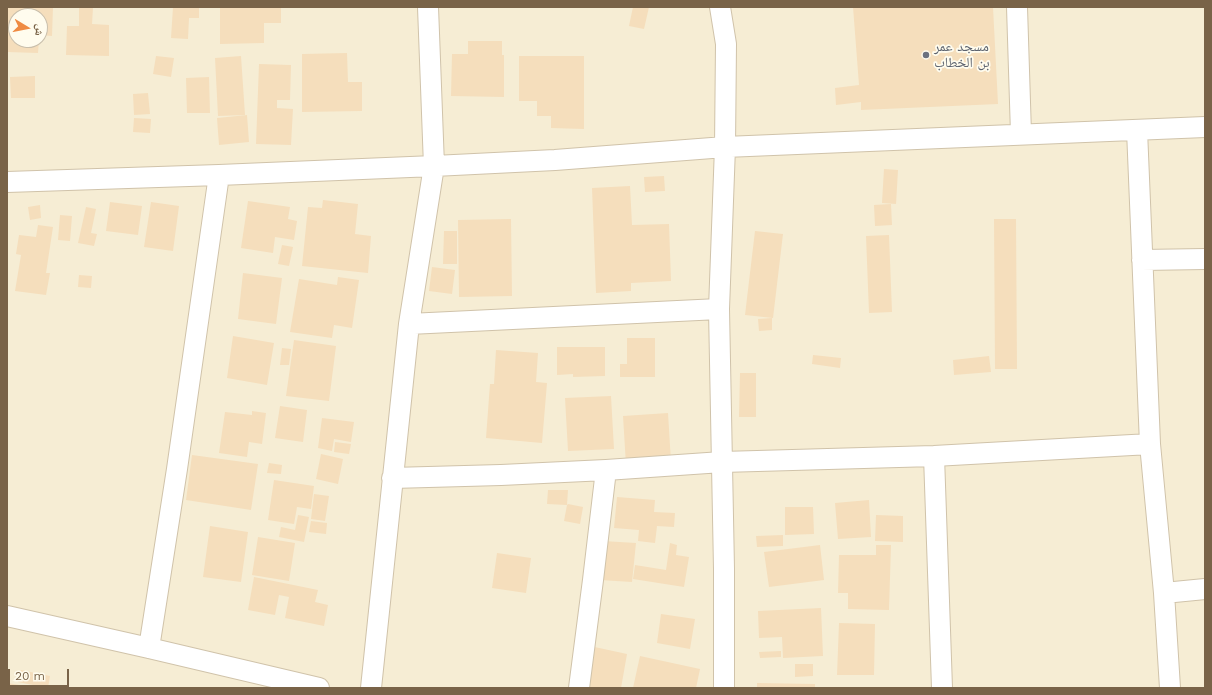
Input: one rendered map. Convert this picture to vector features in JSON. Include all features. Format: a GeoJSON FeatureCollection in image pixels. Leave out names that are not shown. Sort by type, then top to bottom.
{"type":"FeatureCollection","features":[{"type":"Feature","properties":{"kind":"street"},"geometry":{"type":"LineString","coordinates":[[371,688],[409,324],[434,166],[428,7]]}},
{"type":"Feature","properties":{"kind":"street"},"geometry":{"type":"LineString","coordinates":[[720,7],[726,44],[725,147],[719,308],[724,569],[724,688]]}},
{"type":"Feature","properties":{"kind":"street"},"geometry":{"type":"LineString","coordinates":[[1017,7],[1021,134]]}},
{"type":"Feature","properties":{"kind":"street"},"geometry":{"type":"LineString","coordinates":[[7,182],[434,166],[555,160],[725,147],[1205,127]]}},
{"type":"Feature","properties":{"kind":"street"},"geometry":{"type":"LineString","coordinates":[[1137,130],[1150,444],[1164,593],[1170,688]]}},
{"type":"Feature","properties":{"kind":"street"},"geometry":{"type":"LineString","coordinates":[[149,648],[177,469],[218,175]]}},
{"type":"Feature","properties":{"kind":"street"},"geometry":{"type":"LineString","coordinates":[[1142,260],[1205,259]]}},
{"type":"Feature","properties":{"kind":"street"},"geometry":{"type":"LineString","coordinates":[[409,324],[719,308]]}},
{"type":"Feature","properties":{"kind":"street"},"geometry":{"type":"LineString","coordinates":[[392,478],[606,470],[722,462],[934,456],[1150,444]]}},
{"type":"Feature","properties":{"kind":"street"},"geometry":{"type":"LineString","coordinates":[[934,456],[942,688]]}},
{"type":"Feature","properties":{"kind":"street"},"geometry":{"type":"LineString","coordinates":[[579,688],[606,470]]}},
{"type":"Feature","properties":{"kind":"street"},"geometry":{"type":"LineString","coordinates":[[1164,593],[1205,589]]}},
{"type":"Feature","properties":{"kind":"street"},"geometry":{"type":"LineString","coordinates":[[7,616],[149,648],[242,679],[320,688]]}},
{"type":"Feature","properties":{"kind":"shaded area"},"geometry":{"type":"Polygon","coordinates":[[[7,7],[1205,7],[1205,688],[7,688],[7,7]]]}},
{"type":"Feature","properties":{"kind":"building"},"geometry":{"type":"Polygon","coordinates":[[[7,7],[53,7],[52,36],[48,36],[48,8],[8,8],[8,48],[38,48],[38,53],[7,52],[7,7]]]}},
{"type":"Feature","properties":{"kind":"building"},"geometry":{"type":"Polygon","coordinates":[[[79,7],[93,7],[92,24],[109,25],[109,56],[66,55],[67,26],[79,26],[79,7]]]}},
{"type":"Feature","properties":{"kind":"building"},"geometry":{"type":"Polygon","coordinates":[[[173,7],[199,7],[199,18],[189,18],[188,39],[171,38],[173,7]]]}},
{"type":"Feature","properties":{"kind":"building"},"geometry":{"type":"Polygon","coordinates":[[[220,7],[281,7],[281,23],[264,23],[264,43],[220,44],[220,7]]]}},
{"type":"Feature","properties":{"kind":"building"},"geometry":{"type":"Polygon","coordinates":[[[633,7],[649,7],[644,29],[629,26],[633,7]]]}},
{"type":"Feature","properties":{"kind":"building","name":"مسجد عمر بن الخطاب"},"geometry":{"type":"Polygon","coordinates":[[[853,7],[993,7],[998,104],[861,110],[861,102],[836,105],[835,88],[859,85],[853,7]]]}},
{"type":"Feature","properties":{"kind":"building"},"geometry":{"type":"Polygon","coordinates":[[[468,41],[502,41],[502,55],[504,55],[504,97],[451,96],[452,54],[468,54],[468,41]]]}},
{"type":"Feature","properties":{"kind":"building"},"geometry":{"type":"Polygon","coordinates":[[[347,53],[348,82],[362,82],[362,111],[302,112],[302,54],[347,53]]]}},
{"type":"Feature","properties":{"kind":"building"},"geometry":{"type":"Polygon","coordinates":[[[156,56],[174,58],[171,77],[153,74],[156,56]]]}},
{"type":"Feature","properties":{"kind":"building"},"geometry":{"type":"Polygon","coordinates":[[[241,56],[245,115],[218,116],[215,58],[241,56]]]}},
{"type":"Feature","properties":{"kind":"building"},"geometry":{"type":"Polygon","coordinates":[[[519,56],[584,56],[584,129],[551,128],[551,116],[537,116],[537,101],[519,101],[519,56]]]}},
{"type":"Feature","properties":{"kind":"building"},"geometry":{"type":"Polygon","coordinates":[[[259,64],[291,65],[290,100],[277,100],[277,108],[293,109],[291,145],[256,144],[259,64]]]}},
{"type":"Feature","properties":{"kind":"building"},"geometry":{"type":"Polygon","coordinates":[[[35,76],[35,98],[11,98],[10,77],[35,76]]]}},
{"type":"Feature","properties":{"kind":"building"},"geometry":{"type":"Polygon","coordinates":[[[209,77],[210,113],[187,113],[186,78],[209,77]]]}},
{"type":"Feature","properties":{"kind":"building"},"geometry":{"type":"Polygon","coordinates":[[[148,93],[150,114],[134,115],[133,94],[148,93]]]}},
{"type":"Feature","properties":{"kind":"building"},"geometry":{"type":"Polygon","coordinates":[[[247,115],[249,142],[219,145],[217,118],[247,115]]]}},
{"type":"Feature","properties":{"kind":"building"},"geometry":{"type":"Polygon","coordinates":[[[134,118],[151,119],[150,133],[133,132],[134,118]]]}},
{"type":"Feature","properties":{"kind":"building"},"geometry":{"type":"Polygon","coordinates":[[[884,169],[898,170],[896,204],[882,203],[884,169]]]}},
{"type":"Feature","properties":{"kind":"building"},"geometry":{"type":"Polygon","coordinates":[[[664,176],[665,191],[645,192],[644,177],[664,176]]]}},
{"type":"Feature","properties":{"kind":"building"},"geometry":{"type":"Polygon","coordinates":[[[630,186],[632,225],[669,224],[671,281],[631,283],[631,291],[596,293],[592,188],[630,186]]]}},
{"type":"Feature","properties":{"kind":"building"},"geometry":{"type":"Polygon","coordinates":[[[323,200],[358,204],[355,234],[371,236],[368,273],[302,266],[308,207],[322,208],[323,200]]]}},
{"type":"Feature","properties":{"kind":"building"},"geometry":{"type":"Polygon","coordinates":[[[248,201],[290,207],[288,219],[297,221],[294,240],[275,237],[273,253],[241,248],[248,201]]]}},
{"type":"Feature","properties":{"kind":"building"},"geometry":{"type":"Polygon","coordinates":[[[110,202],[142,206],[138,235],[106,231],[110,202]]]}},
{"type":"Feature","properties":{"kind":"building"},"geometry":{"type":"Polygon","coordinates":[[[151,202],[179,206],[173,251],[144,247],[151,202]]]}},
{"type":"Feature","properties":{"kind":"building"},"geometry":{"type":"Polygon","coordinates":[[[891,204],[892,225],[875,226],[874,205],[891,204]]]}},
{"type":"Feature","properties":{"kind":"building"},"geometry":{"type":"Polygon","coordinates":[[[40,205],[41,218],[30,220],[28,207],[40,205]]]}},
{"type":"Feature","properties":{"kind":"building"},"geometry":{"type":"Polygon","coordinates":[[[86,207],[96,209],[91,233],[97,234],[94,246],[78,243],[86,207]]]}},
{"type":"Feature","properties":{"kind":"building"},"geometry":{"type":"Polygon","coordinates":[[[60,215],[72,216],[70,241],[58,240],[60,215]]]}},
{"type":"Feature","properties":{"kind":"building"},"geometry":{"type":"Polygon","coordinates":[[[511,219],[512,296],[459,297],[458,220],[511,219]]]}},
{"type":"Feature","properties":{"kind":"building"},"geometry":{"type":"Polygon","coordinates":[[[994,219],[1016,219],[1017,369],[995,369],[994,219]]]}},
{"type":"Feature","properties":{"kind":"building"},"geometry":{"type":"Polygon","coordinates":[[[38,225],[53,227],[46,273],[50,273],[46,295],[15,291],[21,255],[16,254],[19,235],[36,237],[38,225]]]}},
{"type":"Feature","properties":{"kind":"building"},"geometry":{"type":"Polygon","coordinates":[[[444,231],[457,231],[457,264],[443,264],[444,231]]]}},
{"type":"Feature","properties":{"kind":"building"},"geometry":{"type":"Polygon","coordinates":[[[755,231],[783,234],[773,318],[745,315],[755,231]]]}},
{"type":"Feature","properties":{"kind":"building"},"geometry":{"type":"Polygon","coordinates":[[[889,235],[892,312],[869,313],[866,236],[889,235]]]}},
{"type":"Feature","properties":{"kind":"building"},"geometry":{"type":"Polygon","coordinates":[[[282,245],[293,247],[289,266],[278,264],[282,245]]]}},
{"type":"Feature","properties":{"kind":"building"},"geometry":{"type":"Polygon","coordinates":[[[432,267],[455,270],[452,294],[429,291],[432,267]]]}},
{"type":"Feature","properties":{"kind":"building"},"geometry":{"type":"Polygon","coordinates":[[[243,273],[282,278],[276,324],[238,319],[243,273]]]}},
{"type":"Feature","properties":{"kind":"building"},"geometry":{"type":"Polygon","coordinates":[[[79,275],[92,276],[91,288],[78,287],[79,275]]]}},
{"type":"Feature","properties":{"kind":"building"},"geometry":{"type":"Polygon","coordinates":[[[338,277],[359,280],[352,328],[334,325],[332,338],[290,332],[299,279],[337,285],[338,277]]]}},
{"type":"Feature","properties":{"kind":"building"},"geometry":{"type":"Polygon","coordinates":[[[772,318],[772,330],[759,331],[758,319],[772,318]]]}},
{"type":"Feature","properties":{"kind":"building"},"geometry":{"type":"Polygon","coordinates":[[[233,336],[274,343],[267,385],[227,378],[233,336]]]}},
{"type":"Feature","properties":{"kind":"building"},"geometry":{"type":"Polygon","coordinates":[[[627,338],[655,338],[655,377],[620,377],[620,364],[627,364],[627,338]]]}},
{"type":"Feature","properties":{"kind":"building"},"geometry":{"type":"Polygon","coordinates":[[[294,340],[336,346],[329,401],[286,396],[294,340]]]}},
{"type":"Feature","properties":{"kind":"building"},"geometry":{"type":"Polygon","coordinates":[[[557,347],[605,347],[605,376],[573,377],[573,374],[557,375],[557,347]]]}},
{"type":"Feature","properties":{"kind":"building"},"geometry":{"type":"Polygon","coordinates":[[[282,348],[291,349],[289,365],[280,365],[282,348]]]}},
{"type":"Feature","properties":{"kind":"building"},"geometry":{"type":"Polygon","coordinates":[[[496,350],[538,353],[536,382],[547,383],[542,443],[486,438],[490,384],[494,384],[496,350]]]}},
{"type":"Feature","properties":{"kind":"building"},"geometry":{"type":"Polygon","coordinates":[[[813,355],[841,358],[840,368],[812,364],[813,355]]]}},
{"type":"Feature","properties":{"kind":"building"},"geometry":{"type":"Polygon","coordinates":[[[989,356],[991,372],[954,375],[953,360],[989,356]]]}},
{"type":"Feature","properties":{"kind":"building"},"geometry":{"type":"Polygon","coordinates":[[[740,373],[756,373],[756,417],[739,417],[740,373]]]}},
{"type":"Feature","properties":{"kind":"building"},"geometry":{"type":"Polygon","coordinates":[[[611,396],[614,449],[568,451],[565,398],[611,396]]]}},
{"type":"Feature","properties":{"kind":"building"},"geometry":{"type":"Polygon","coordinates":[[[280,406],[307,410],[303,442],[275,438],[280,406]]]}},
{"type":"Feature","properties":{"kind":"building"},"geometry":{"type":"Polygon","coordinates":[[[252,411],[266,413],[262,444],[249,442],[247,457],[219,453],[225,412],[252,415],[252,411]]]}},
{"type":"Feature","properties":{"kind":"building"},"geometry":{"type":"Polygon","coordinates":[[[668,413],[671,462],[626,465],[623,416],[668,413]]]}},
{"type":"Feature","properties":{"kind":"building"},"geometry":{"type":"Polygon","coordinates":[[[322,418],[354,422],[351,442],[334,439],[332,451],[318,448],[322,418]]]}},
{"type":"Feature","properties":{"kind":"building"},"geometry":{"type":"Polygon","coordinates":[[[335,442],[351,444],[349,454],[334,452],[335,442]]]}},
{"type":"Feature","properties":{"kind":"building"},"geometry":{"type":"Polygon","coordinates":[[[321,454],[343,459],[338,484],[316,479],[321,454]]]}},
{"type":"Feature","properties":{"kind":"building"},"geometry":{"type":"Polygon","coordinates":[[[192,455],[258,464],[251,510],[186,500],[192,455]]]}},
{"type":"Feature","properties":{"kind":"building"},"geometry":{"type":"Polygon","coordinates":[[[269,463],[282,465],[281,474],[267,473],[269,463]]]}},
{"type":"Feature","properties":{"kind":"building"},"geometry":{"type":"Polygon","coordinates":[[[274,480],[314,486],[311,509],[297,507],[294,524],[268,520],[274,480]]]}},
{"type":"Feature","properties":{"kind":"building"},"geometry":{"type":"Polygon","coordinates":[[[548,490],[568,490],[567,505],[547,504],[548,490]]]}},
{"type":"Feature","properties":{"kind":"building"},"geometry":{"type":"Polygon","coordinates":[[[314,494],[329,496],[325,521],[311,519],[314,494]]]}},
{"type":"Feature","properties":{"kind":"building"},"geometry":{"type":"Polygon","coordinates":[[[617,497],[655,500],[654,512],[675,513],[674,527],[657,526],[655,543],[638,541],[639,530],[614,528],[617,497]]]}},
{"type":"Feature","properties":{"kind":"building"},"geometry":{"type":"Polygon","coordinates":[[[869,500],[871,537],[838,539],[835,503],[869,500]]]}},
{"type":"Feature","properties":{"kind":"building"},"geometry":{"type":"Polygon","coordinates":[[[567,505],[583,507],[580,524],[564,521],[567,505]]]}},
{"type":"Feature","properties":{"kind":"building"},"geometry":{"type":"Polygon","coordinates":[[[785,507],[813,507],[814,534],[785,535],[785,507]]]}},
{"type":"Feature","properties":{"kind":"building"},"geometry":{"type":"Polygon","coordinates":[[[298,515],[309,517],[304,542],[279,537],[281,527],[295,530],[298,515]]]}},
{"type":"Feature","properties":{"kind":"building"},"geometry":{"type":"Polygon","coordinates":[[[876,515],[903,516],[903,542],[875,541],[876,515]]]}},
{"type":"Feature","properties":{"kind":"building"},"geometry":{"type":"Polygon","coordinates":[[[311,521],[327,523],[326,534],[309,532],[311,521]]]}},
{"type":"Feature","properties":{"kind":"building"},"geometry":{"type":"Polygon","coordinates":[[[210,526],[248,532],[241,582],[203,577],[210,526]]]}},
{"type":"Feature","properties":{"kind":"building"},"geometry":{"type":"Polygon","coordinates":[[[783,535],[783,546],[757,547],[756,536],[783,535]]]}},
{"type":"Feature","properties":{"kind":"building"},"geometry":{"type":"Polygon","coordinates":[[[258,537],[295,543],[289,581],[252,575],[258,537]]]}},
{"type":"Feature","properties":{"kind":"building"},"geometry":{"type":"Polygon","coordinates":[[[603,541],[636,543],[632,582],[600,580],[603,541]]]}},
{"type":"Feature","properties":{"kind":"building"},"geometry":{"type":"Polygon","coordinates":[[[670,543],[677,545],[676,555],[689,557],[684,587],[633,579],[635,565],[666,570],[670,543]]]}},
{"type":"Feature","properties":{"kind":"building"},"geometry":{"type":"Polygon","coordinates":[[[820,545],[824,580],[769,587],[764,552],[820,545]]]}},
{"type":"Feature","properties":{"kind":"building"},"geometry":{"type":"Polygon","coordinates":[[[876,545],[891,545],[889,610],[848,609],[848,593],[838,593],[839,555],[876,555],[876,545]]]}},
{"type":"Feature","properties":{"kind":"building"},"geometry":{"type":"Polygon","coordinates":[[[497,553],[531,558],[526,593],[492,588],[497,553]]]}},
{"type":"Feature","properties":{"kind":"building"},"geometry":{"type":"Polygon","coordinates":[[[254,577],[318,590],[315,602],[328,605],[324,626],[285,618],[289,597],[279,595],[275,615],[248,610],[254,577]]]}},
{"type":"Feature","properties":{"kind":"building"},"geometry":{"type":"Polygon","coordinates":[[[821,608],[823,656],[783,658],[782,637],[759,638],[758,611],[821,608]]]}},
{"type":"Feature","properties":{"kind":"building"},"geometry":{"type":"Polygon","coordinates":[[[661,614],[695,619],[690,649],[657,643],[661,614]]]}},
{"type":"Feature","properties":{"kind":"building"},"geometry":{"type":"Polygon","coordinates":[[[839,623],[875,624],[874,675],[837,675],[839,623]]]}},
{"type":"Feature","properties":{"kind":"building"},"geometry":{"type":"Polygon","coordinates":[[[590,646],[627,654],[621,688],[582,688],[590,646]]]}},
{"type":"Feature","properties":{"kind":"building"},"geometry":{"type":"Polygon","coordinates":[[[781,651],[781,657],[760,658],[759,652],[781,651]]]}},
{"type":"Feature","properties":{"kind":"building"},"geometry":{"type":"Polygon","coordinates":[[[640,656],[700,669],[696,688],[633,688],[640,656]]]}},
{"type":"Feature","properties":{"kind":"building"},"geometry":{"type":"Polygon","coordinates":[[[795,664],[813,664],[813,676],[795,677],[795,664]]]}},
{"type":"Feature","properties":{"kind":"building"},"geometry":{"type":"Polygon","coordinates":[[[21,670],[50,676],[48,688],[18,682],[21,670]]]}},
{"type":"Feature","properties":{"kind":"building"},"geometry":{"type":"Polygon","coordinates":[[[7,683],[33,687],[7,688],[7,683]]]}},
{"type":"Feature","properties":{"kind":"building"},"geometry":{"type":"Polygon","coordinates":[[[757,683],[815,684],[815,688],[757,688],[757,683]]]}},
{"type":"Feature","properties":{"kind":"place","name":"مسجد عمر بن الخطاب"},"geometry":{"type":"Point","coordinates":[926,55]}}]}
